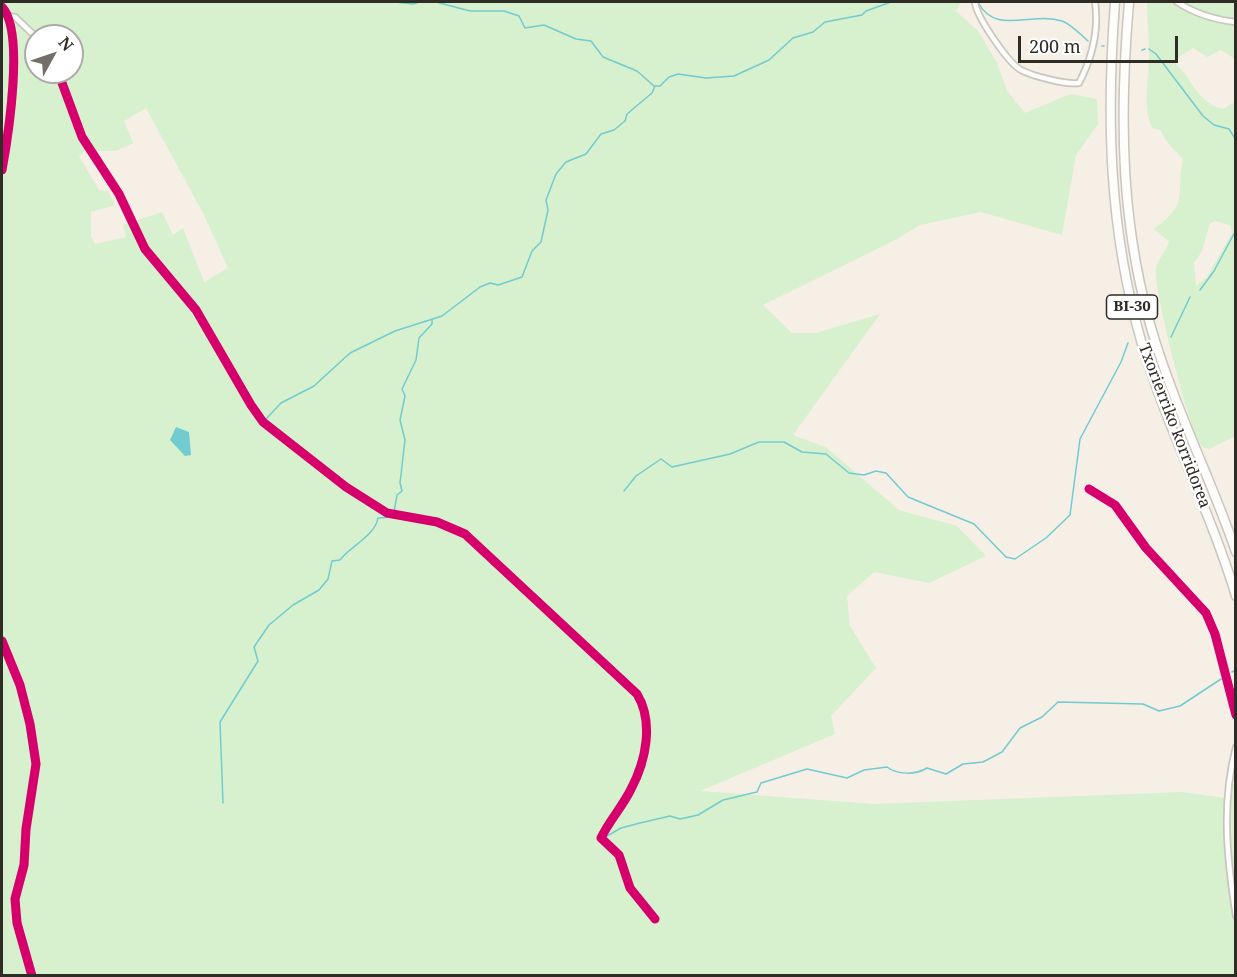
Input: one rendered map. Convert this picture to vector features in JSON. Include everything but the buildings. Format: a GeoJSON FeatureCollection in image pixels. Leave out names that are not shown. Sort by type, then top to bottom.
{"type":"FeatureCollection","features":[{"type":"Feature","properties":{"kind":"highway","name":"Txorierriko korridorea"},"geometry":{"type":"LineString","coordinates":[[1116,2],[1110,74],[1109,150],[1113,202],[1123,266],[1133,311],[1152,375],[1212,524],[1236,597]]}},
{"type":"Feature","properties":{"kind":"highway","name":"Txorierriko korridorea"},"geometry":{"type":"LineString","coordinates":[[1129,2],[1123,75],[1123,150],[1126,201],[1136,264],[1149,319],[1168,380],[1236,552]]}},
{"type":"Feature","properties":{"kind":"street"},"geometry":{"type":"LineString","coordinates":[[975,2],[979,15],[1011,63],[1022,70],[1069,85],[1079,83],[1093,46],[1097,30],[1095,2]]}},
{"type":"Feature","properties":{"kind":"street"},"geometry":{"type":"LineString","coordinates":[[1178,2],[1190,10],[1224,21],[1236,22]]}},
{"type":"Feature","properties":{"kind":"street"},"geometry":{"type":"LineString","coordinates":[[2,7],[9,16],[14,32],[9,123],[2,170]]}},
{"type":"Feature","properties":{"kind":"street"},"geometry":{"type":"LineString","coordinates":[[9,16],[15,17],[24,26]]}},
{"type":"Feature","properties":{"kind":"street"},"geometry":{"type":"LineString","coordinates":[[62,84],[82,137],[119,194],[145,249],[196,310],[250,405],[263,422],[346,487],[387,513],[437,522],[465,534],[637,694],[646,715],[647,731],[642,759],[632,789],[601,838],[619,855],[630,888],[655,919]]}},
{"type":"Feature","properties":{"kind":"street"},"geometry":{"type":"LineString","coordinates":[[1089,489],[1115,505],[1146,548],[1206,613],[1215,634],[1233,713],[1236,715]]}},
{"type":"Feature","properties":{"kind":"street"},"geometry":{"type":"LineString","coordinates":[[2,641],[20,685],[30,724],[36,764],[26,829],[24,865],[15,899],[17,923],[32,975]]}},
{"type":"Feature","properties":{"kind":"street"},"geometry":{"type":"LineString","coordinates":[[1236,747],[1230,766],[1226,819],[1229,876],[1236,916]]}},
{"type":"Feature","properties":{"kind":"green space"},"geometry":{"type":"Polygon","coordinates":[[[2,2],[961,2],[956,11],[978,31],[997,63],[1007,91],[1025,113],[1070,94],[1097,99],[1098,124],[1076,155],[1062,235],[981,212],[920,225],[895,240],[763,305],[792,333],[816,333],[880,314],[793,435],[827,448],[899,510],[957,526],[986,556],[929,583],[874,572],[847,596],[850,626],[876,668],[831,716],[835,734],[700,791],[874,804],[1182,792],[1225,798],[1229,782],[1235,784],[1235,975],[2,976],[2,2]],[[146,108],[124,121],[133,143],[116,151],[85,151],[79,156],[99,190],[108,191],[115,205],[91,212],[91,236],[95,244],[126,237],[123,225],[162,212],[173,235],[183,228],[204,282],[228,268],[204,215],[146,108]]]}},
{"type":"Feature","properties":{"kind":"green space"},"geometry":{"type":"Polygon","coordinates":[[[1147,2],[1235,2],[1235,59],[1221,50],[1207,57],[1193,48],[1179,57],[1175,63],[1210,104],[1223,109],[1235,102],[1235,436],[1209,449],[1201,445],[1181,389],[1166,331],[1157,283],[1157,266],[1169,241],[1154,229],[1166,220],[1177,205],[1183,159],[1167,142],[1160,130],[1152,128],[1149,119],[1147,110],[1149,58],[1147,2]],[[1216,221],[1210,223],[1202,251],[1194,263],[1196,286],[1207,277],[1232,233],[1231,226],[1216,221]]]}},
{"type":"Feature","properties":{"kind":"water"},"geometry":{"type":"Polygon","coordinates":[[[176,427],[189,432],[191,455],[185,456],[170,440],[176,427]]]}},
{"type":"Feature","properties":{"kind":"waterway"},"geometry":{"type":"LineString","coordinates":[[395,2],[413,4],[420,2]]}},
{"type":"Feature","properties":{"kind":"waterway"},"geometry":{"type":"LineString","coordinates":[[436,2],[470,11],[504,11],[519,16],[525,28],[544,25],[576,39],[591,41],[603,57],[637,71],[654,86]]}},
{"type":"Feature","properties":{"kind":"waterway"},"geometry":{"type":"LineString","coordinates":[[265,420],[281,403],[314,386],[350,353],[395,331],[442,316],[480,287],[490,283],[498,285],[522,277],[532,251],[541,242],[548,210],[546,200],[556,174],[566,162],[586,154],[601,134],[614,130],[625,121],[627,114],[652,93],[655,86],[660,86],[669,77],[678,74],[706,78],[734,76],[769,60],[793,38],[813,32],[825,22],[862,15],[866,11],[891,2]]}},
{"type":"Feature","properties":{"kind":"waterway"},"geometry":{"type":"LineString","coordinates":[[978,2],[985,12],[994,18],[1004,20],[1050,19],[1065,22],[1088,41]]}},
{"type":"Feature","properties":{"kind":"waterway"},"geometry":{"type":"LineString","coordinates":[[1149,49],[1156,54],[1203,116],[1214,125],[1229,129],[1236,140]]}},
{"type":"Feature","properties":{"kind":"waterway"},"geometry":{"type":"LineString","coordinates":[[1200,290],[1214,271],[1236,230]]}},
{"type":"Feature","properties":{"kind":"waterway"},"geometry":{"type":"LineString","coordinates":[[1171,337],[1190,297]]}},
{"type":"Feature","properties":{"kind":"waterway"},"geometry":{"type":"LineString","coordinates":[[394,512],[397,495],[402,491],[400,483],[405,440],[400,420],[405,396],[402,389],[416,360],[419,338],[432,324],[432,319]]}},
{"type":"Feature","properties":{"kind":"waterway"},"geometry":{"type":"LineString","coordinates":[[624,491],[636,476],[661,459],[672,467],[730,454],[759,442],[784,442],[802,452],[826,454],[849,473],[864,475],[876,471],[886,473],[908,497],[974,524],[1006,557],[1015,559],[1046,538],[1070,515],[1080,439],[1121,362],[1128,343]]}},
{"type":"Feature","properties":{"kind":"waterway"},"geometry":{"type":"LineString","coordinates":[[223,803],[220,722],[258,661],[254,647],[269,625],[293,605],[319,590],[328,579],[332,561],[340,560],[367,536],[378,518],[391,517]]}},
{"type":"Feature","properties":{"kind":"waterway"},"geometry":{"type":"LineString","coordinates":[[1232,672],[1236,670]]}},
{"type":"Feature","properties":{"kind":"waterway"},"geometry":{"type":"LineString","coordinates":[[607,836],[621,828],[670,816],[680,819],[698,815],[723,800],[757,792],[761,783],[807,769],[847,778],[864,770],[887,767],[901,773],[918,772],[927,768],[946,774],[963,764],[983,762],[1002,752],[1020,728],[1042,717],[1058,702],[1143,704],[1159,711],[1180,706],[1221,679]]}},
{"type":"Feature","properties":{"kind":"cycle path"},"geometry":{"type":"LineString","coordinates":[[2,7],[9,20],[14,60],[11,110],[2,170]]}},
{"type":"Feature","properties":{"kind":"cycle path"},"geometry":{"type":"LineString","coordinates":[[62,84],[82,137],[119,194],[145,249],[196,310],[263,422],[346,487],[387,513],[437,522],[465,534],[637,694],[647,729],[644,754],[631,789],[601,838],[619,855],[630,888],[655,919]]}},
{"type":"Feature","properties":{"kind":"cycle path"},"geometry":{"type":"LineString","coordinates":[[1089,489],[1115,505],[1146,548],[1206,613],[1215,634],[1236,715]]}},
{"type":"Feature","properties":{"kind":"cycle path"},"geometry":{"type":"LineString","coordinates":[[2,641],[20,685],[30,724],[36,764],[26,829],[24,865],[15,899],[17,923],[32,976]]}}]}
